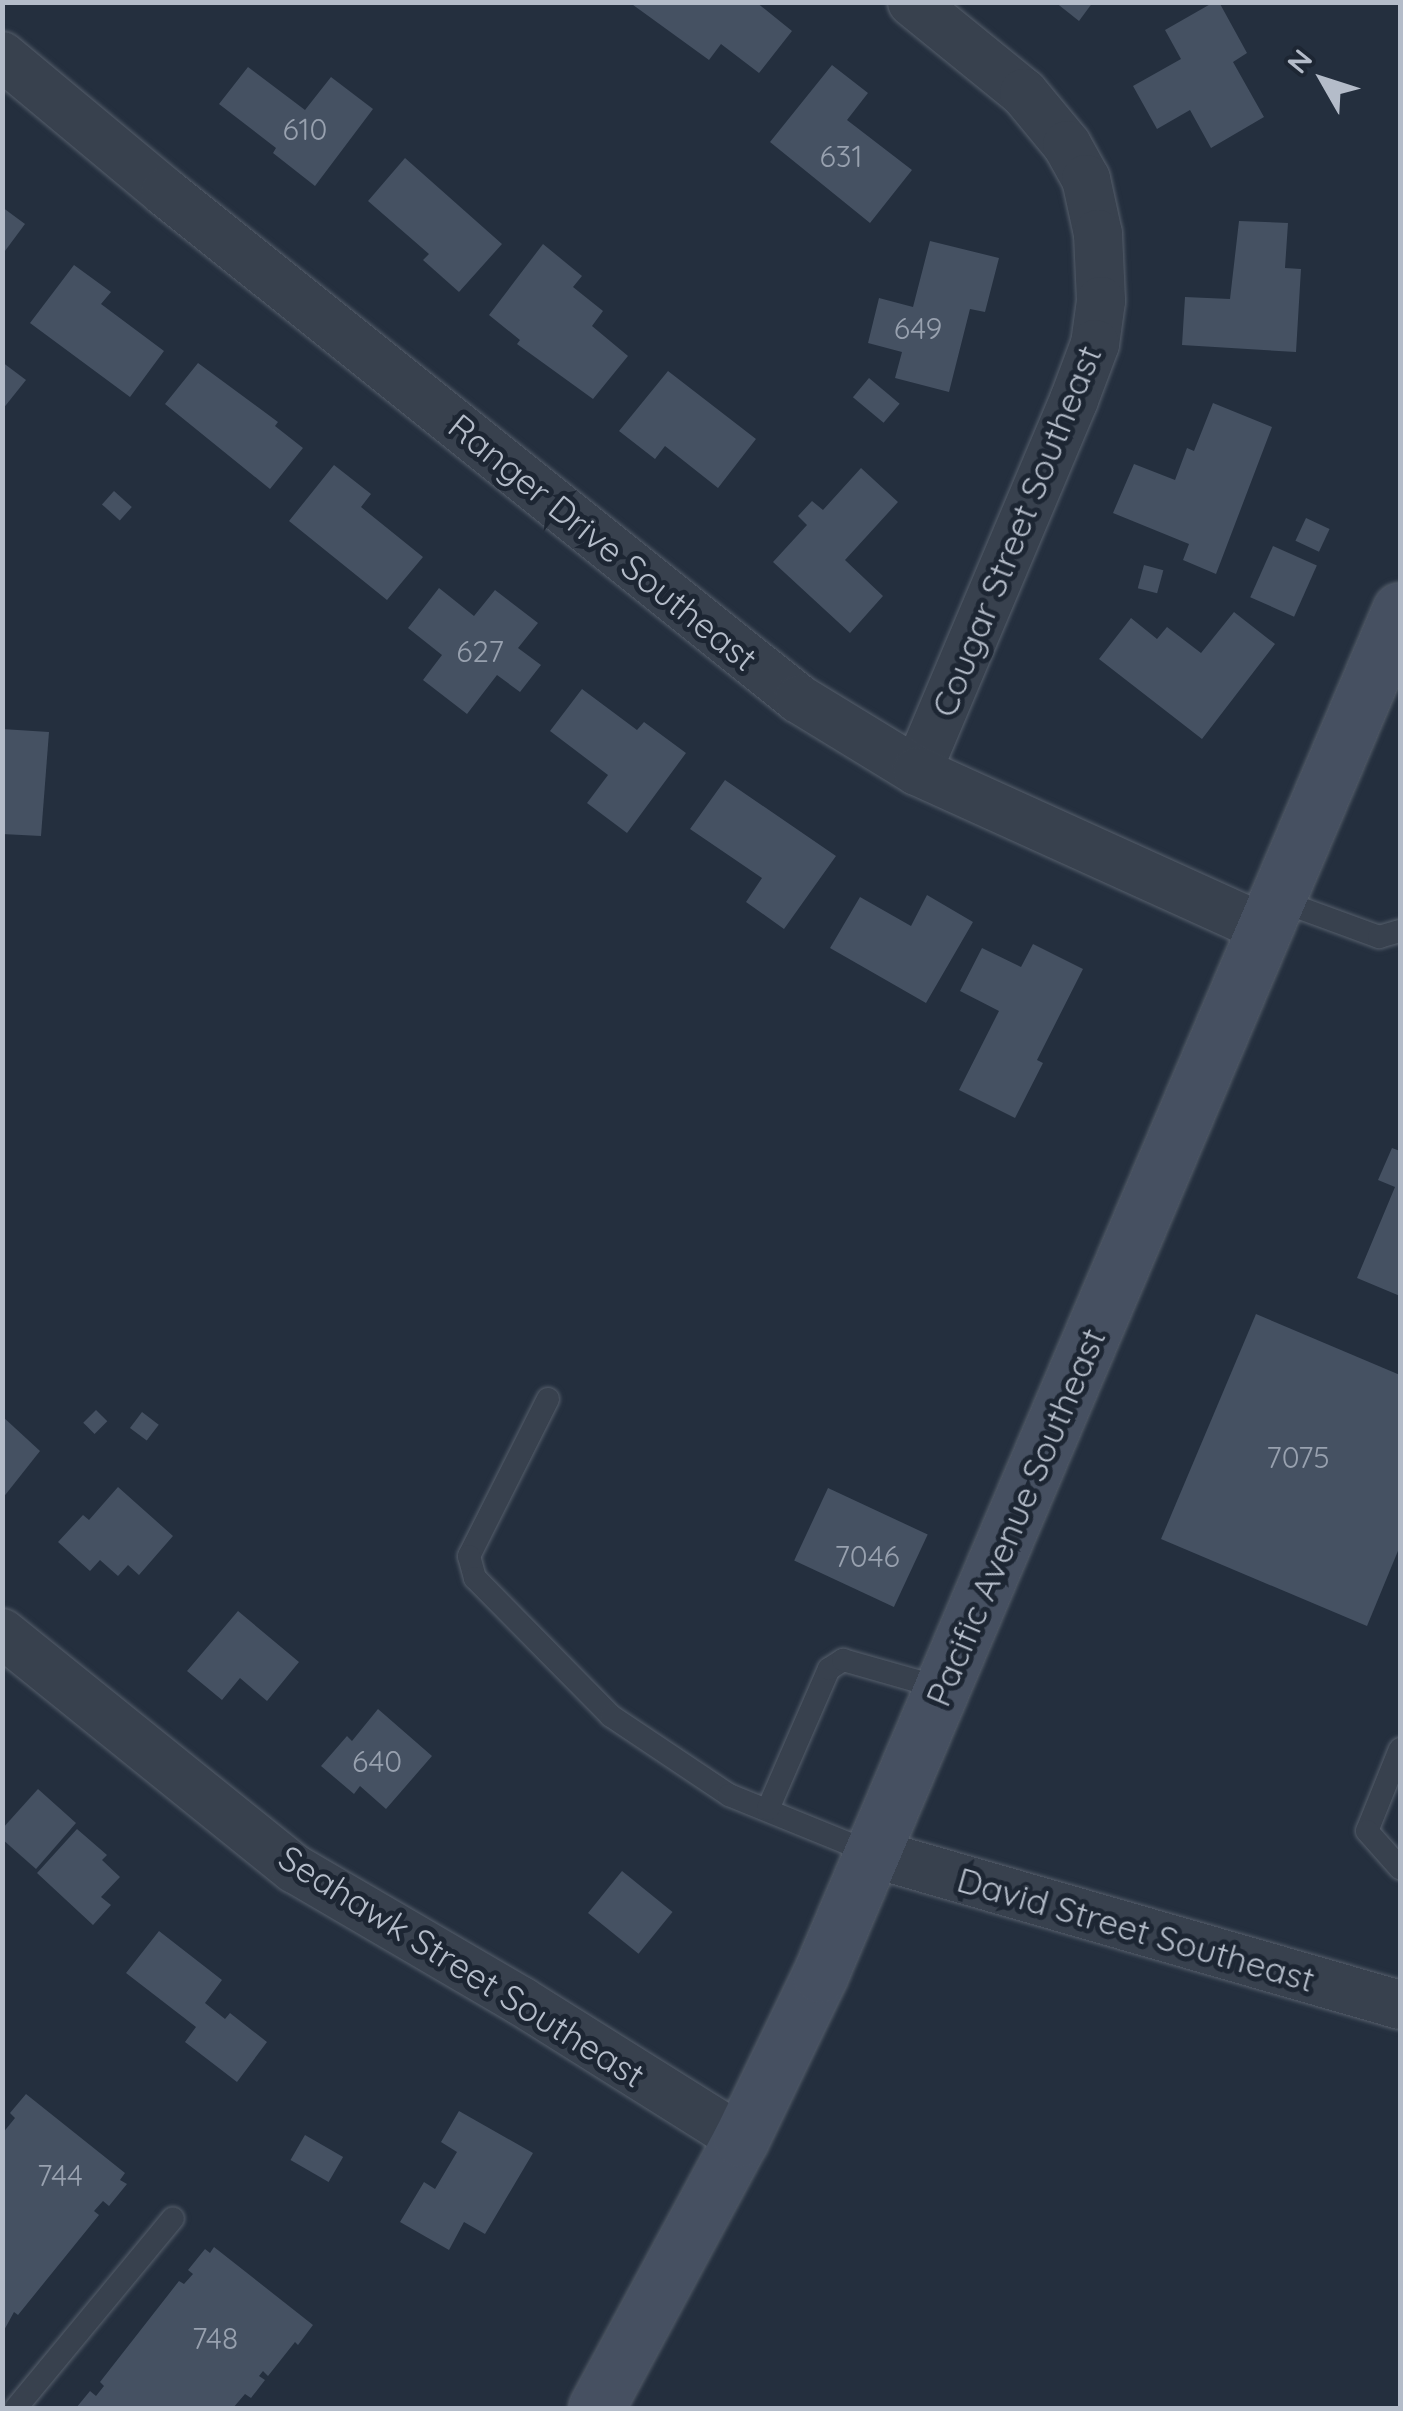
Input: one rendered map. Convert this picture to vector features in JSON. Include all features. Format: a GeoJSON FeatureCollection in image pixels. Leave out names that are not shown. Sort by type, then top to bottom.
{"type":"FeatureCollection","features":[{"type":"Feature","properties":{"kind":"main road","name":"Pacific Avenue Southeast"},"geometry":{"type":"LineString","coordinates":[[596,2408],[741,2139],[820,1975],[1272,914],[1387,679],[1400,610]]}},
{"type":"Feature","properties":{"kind":"street","name":"Cougar Street Southeast"},"geometry":{"type":"LineString","coordinates":[[912,2],[1024,93],[1067,145],[1086,179],[1098,234],[1101,301],[1094,344],[1074,400],[917,771]]}},
{"type":"Feature","properties":{"kind":"street","name":"Ranger Drive Southeast"},"geometry":{"type":"LineString","coordinates":[[2,56],[165,192],[799,699],[917,771],[1272,914]]}},
{"type":"Feature","properties":{"kind":"street","name":"Seahawk Street Southeast"},"geometry":{"type":"LineString","coordinates":[[2,1633],[296,1870],[521,2000],[741,2139]]}},
{"type":"Feature","properties":{"kind":"street","name":"David Street Southeast"},"geometry":{"type":"LineString","coordinates":[[872,1853],[1400,2005]]}},
{"type":"Feature","properties":{"kind":"lane"},"geometry":{"type":"LineString","coordinates":[[1272,914],[1379,937],[1400,931]]}},
{"type":"Feature","properties":{"kind":"lane"},"geometry":{"type":"LineString","coordinates":[[548,1399],[469,1556],[475,1578],[611,1716],[728,1795],[872,1853]]}},
{"type":"Feature","properties":{"kind":"lane"},"geometry":{"type":"LineString","coordinates":[[768,1808],[830,1670],[843,1660],[941,1688]]}},
{"type":"Feature","properties":{"kind":"lane"},"geometry":{"type":"LineString","coordinates":[[1400,1749],[1367,1831],[1400,1868]]}},
{"type":"Feature","properties":{"kind":"lane"},"geometry":{"type":"LineString","coordinates":[[16,2408],[173,2218]]}},
{"type":"Feature","properties":{"kind":"building"},"geometry":{"type":"Polygon","coordinates":[[[629,2],[756,2],[792,31],[759,73],[721,44],[709,60],[629,2]]]}},
{"type":"Feature","properties":{"kind":"building"},"geometry":{"type":"Polygon","coordinates":[[[1055,2],[1093,2],[1079,21],[1055,2]]]}},
{"type":"Feature","properties":{"kind":"building"},"geometry":{"type":"Polygon","coordinates":[[[1219,2],[1247,53],[1233,62],[1264,117],[1211,148],[1190,110],[1157,129],[1133,86],[1181,59],[1165,30],[1219,2]]]}},
{"type":"Feature","properties":{"kind":"building"},"geometry":{"type":"Polygon","coordinates":[[[832,65],[868,93],[847,120],[912,170],[870,223],[770,142],[832,65]]]}},
{"type":"Feature","properties":{"kind":"building"},"geometry":{"type":"Polygon","coordinates":[[[248,67],[305,110],[331,77],[373,109],[315,186],[273,153],[276,148],[219,104],[248,67]]]}},
{"type":"Feature","properties":{"kind":"building"},"geometry":{"type":"Polygon","coordinates":[[[405,158],[502,244],[459,292],[423,260],[429,254],[368,201],[405,158]]]}},
{"type":"Feature","properties":{"kind":"building"},"geometry":{"type":"Polygon","coordinates":[[[2,207],[25,224],[2,255],[2,207]]]}},
{"type":"Feature","properties":{"kind":"building"},"geometry":{"type":"Polygon","coordinates":[[[1239,221],[1288,223],[1285,268],[1301,269],[1296,352],[1182,345],[1185,297],[1230,299],[1239,221]]]}},
{"type":"Feature","properties":{"kind":"building"},"geometry":{"type":"Polygon","coordinates":[[[930,241],[999,258],[985,312],[970,309],[949,392],[895,378],[902,352],[868,343],[879,298],[913,307],[930,241]]]}},
{"type":"Feature","properties":{"kind":"building"},"geometry":{"type":"Polygon","coordinates":[[[543,244],[582,276],[573,287],[603,311],[592,326],[628,356],[593,399],[517,344],[520,340],[489,315],[543,244]]]}},
{"type":"Feature","properties":{"kind":"building"},"geometry":{"type":"Polygon","coordinates":[[[74,265],[111,292],[101,304],[164,351],[130,397],[30,323],[74,265]]]}},
{"type":"Feature","properties":{"kind":"building"},"geometry":{"type":"Polygon","coordinates":[[[2,362],[26,380],[2,410],[2,362]]]}},
{"type":"Feature","properties":{"kind":"building"},"geometry":{"type":"Polygon","coordinates":[[[198,363],[278,422],[275,426],[303,448],[270,489],[165,404],[198,363]]]}},
{"type":"Feature","properties":{"kind":"building"},"geometry":{"type":"Polygon","coordinates":[[[668,371],[756,439],[718,488],[665,446],[655,459],[619,431],[668,371]]]}},
{"type":"Feature","properties":{"kind":"building"},"geometry":{"type":"Polygon","coordinates":[[[869,378],[900,404],[884,423],[853,397],[869,378]]]}},
{"type":"Feature","properties":{"kind":"building"},"geometry":{"type":"Polygon","coordinates":[[[1213,403],[1272,427],[1216,574],[1183,560],[1189,544],[1113,513],[1134,464],[1175,480],[1187,448],[1194,451],[1213,403]]]}},
{"type":"Feature","properties":{"kind":"building"},"geometry":{"type":"Polygon","coordinates":[[[334,465],[371,494],[361,507],[423,557],[387,600],[289,521],[334,465]]]}},
{"type":"Feature","properties":{"kind":"building"},"geometry":{"type":"Polygon","coordinates":[[[861,468],[898,502],[845,560],[883,596],[850,633],[773,562],[807,525],[798,516],[812,501],[823,510],[861,468]]]}},
{"type":"Feature","properties":{"kind":"building"},"geometry":{"type":"Polygon","coordinates":[[[114,491],[132,507],[120,520],[102,504],[114,491]]]}},
{"type":"Feature","properties":{"kind":"building"},"geometry":{"type":"Polygon","coordinates":[[[1306,518],[1330,529],[1319,552],[1295,541],[1306,518]]]}},
{"type":"Feature","properties":{"kind":"building"},"geometry":{"type":"Polygon","coordinates":[[[1273,546],[1317,566],[1294,617],[1250,597],[1273,546]]]}},
{"type":"Feature","properties":{"kind":"building"},"geometry":{"type":"Polygon","coordinates":[[[1144,565],[1163,570],[1157,593],[1138,588],[1144,565]]]}},
{"type":"Feature","properties":{"kind":"building"},"geometry":{"type":"Polygon","coordinates":[[[439,588],[474,616],[495,590],[538,623],[518,648],[541,665],[520,692],[497,675],[467,714],[423,680],[442,655],[408,628],[439,588]]]}},
{"type":"Feature","properties":{"kind":"building"},"geometry":{"type":"Polygon","coordinates":[[[1234,612],[1275,644],[1202,739],[1099,659],[1131,618],[1157,639],[1167,627],[1201,653],[1234,612]]]}},
{"type":"Feature","properties":{"kind":"building"},"geometry":{"type":"Polygon","coordinates":[[[582,689],[637,730],[644,722],[686,753],[627,833],[587,803],[608,775],[550,731],[582,689]]]}},
{"type":"Feature","properties":{"kind":"building"},"geometry":{"type":"Polygon","coordinates":[[[2,729],[49,732],[41,836],[2,834],[2,729]]]}},
{"type":"Feature","properties":{"kind":"building"},"geometry":{"type":"Polygon","coordinates":[[[725,780],[836,856],[784,929],[746,902],[762,878],[690,829],[725,780]]]}},
{"type":"Feature","properties":{"kind":"building"},"geometry":{"type":"Polygon","coordinates":[[[927,895],[973,922],[926,1003],[830,948],[860,897],[911,926],[927,895]]]}},
{"type":"Feature","properties":{"kind":"building"},"geometry":{"type":"Polygon","coordinates":[[[1033,944],[1083,969],[1037,1060],[1043,1063],[1015,1118],[959,1090],[999,1011],[960,991],[982,948],[1021,967],[1033,944]]]}},
{"type":"Feature","properties":{"kind":"building"},"geometry":{"type":"Polygon","coordinates":[[[1392,1148],[1400,1151],[1400,1296],[1357,1278],[1395,1187],[1378,1180],[1392,1148]]]}},
{"type":"Feature","properties":{"kind":"building"},"geometry":{"type":"Polygon","coordinates":[[[1256,1314],[1400,1375],[1400,1546],[1367,1626],[1161,1539],[1256,1314]]]}},
{"type":"Feature","properties":{"kind":"building"},"geometry":{"type":"Polygon","coordinates":[[[96,1410],[107,1421],[95,1434],[83,1423],[96,1410]]]}},
{"type":"Feature","properties":{"kind":"building"},"geometry":{"type":"Polygon","coordinates":[[[142,1412],[159,1425],[147,1441],[130,1428],[142,1412]]]}},
{"type":"Feature","properties":{"kind":"building"},"geometry":{"type":"Polygon","coordinates":[[[2,1416],[40,1451],[2,1499],[2,1416]]]}},
{"type":"Feature","properties":{"kind":"building"},"geometry":{"type":"Polygon","coordinates":[[[118,1487],[173,1536],[139,1575],[128,1565],[118,1576],[100,1560],[90,1571],[58,1542],[83,1515],[89,1520],[118,1487]]]}},
{"type":"Feature","properties":{"kind":"building"},"geometry":{"type":"Polygon","coordinates":[[[828,1488],[928,1534],[894,1607],[794,1561],[828,1488]]]}},
{"type":"Feature","properties":{"kind":"building"},"geometry":{"type":"Polygon","coordinates":[[[238,1611],[299,1662],[267,1701],[240,1678],[222,1700],[187,1671],[238,1611]]]}},
{"type":"Feature","properties":{"kind":"building"},"geometry":{"type":"Polygon","coordinates":[[[378,1709],[432,1756],[386,1809],[360,1786],[354,1794],[321,1766],[347,1736],[352,1741],[378,1709]]]}},
{"type":"Feature","properties":{"kind":"building"},"geometry":{"type":"Polygon","coordinates":[[[38,1789],[76,1823],[36,1869],[2,1839],[2,1829],[38,1789]]]}},
{"type":"Feature","properties":{"kind":"building"},"geometry":{"type":"Polygon","coordinates":[[[77,1829],[107,1855],[102,1860],[120,1877],[101,1897],[111,1905],[93,1925],[37,1873],[77,1829]]]}},
{"type":"Feature","properties":{"kind":"building"},"geometry":{"type":"Polygon","coordinates":[[[622,1871],[673,1912],[639,1954],[588,1913],[622,1871]]]}},
{"type":"Feature","properties":{"kind":"building"},"geometry":{"type":"Polygon","coordinates":[[[159,1931],[222,1980],[205,2003],[225,2019],[230,2013],[267,2042],[237,2082],[185,2042],[196,2027],[126,1973],[159,1931]]]}},
{"type":"Feature","properties":{"kind":"building"},"geometry":{"type":"Polygon","coordinates":[[[26,2094],[125,2173],[120,2180],[127,2184],[109,2206],[103,2201],[94,2211],[99,2215],[18,2315],[14,2312],[2,2334],[2,2134],[15,2118],[10,2113],[26,2094]]]}},
{"type":"Feature","properties":{"kind":"building"},"geometry":{"type":"Polygon","coordinates":[[[459,2111],[533,2153],[485,2234],[464,2222],[449,2250],[400,2222],[424,2182],[435,2189],[457,2152],[441,2142],[459,2111]]]}},
{"type":"Feature","properties":{"kind":"building"},"geometry":{"type":"Polygon","coordinates":[[[305,2135],[343,2157],[329,2182],[290,2160],[305,2135]]]}},
{"type":"Feature","properties":{"kind":"building"},"geometry":{"type":"Polygon","coordinates":[[[214,2247],[313,2325],[298,2345],[295,2342],[268,2376],[263,2371],[259,2376],[265,2380],[251,2398],[245,2394],[233,2408],[76,2408],[90,2391],[96,2396],[104,2386],[100,2382],[179,2281],[184,2284],[193,2274],[188,2270],[205,2249],[210,2253],[214,2247]]]}}]}
